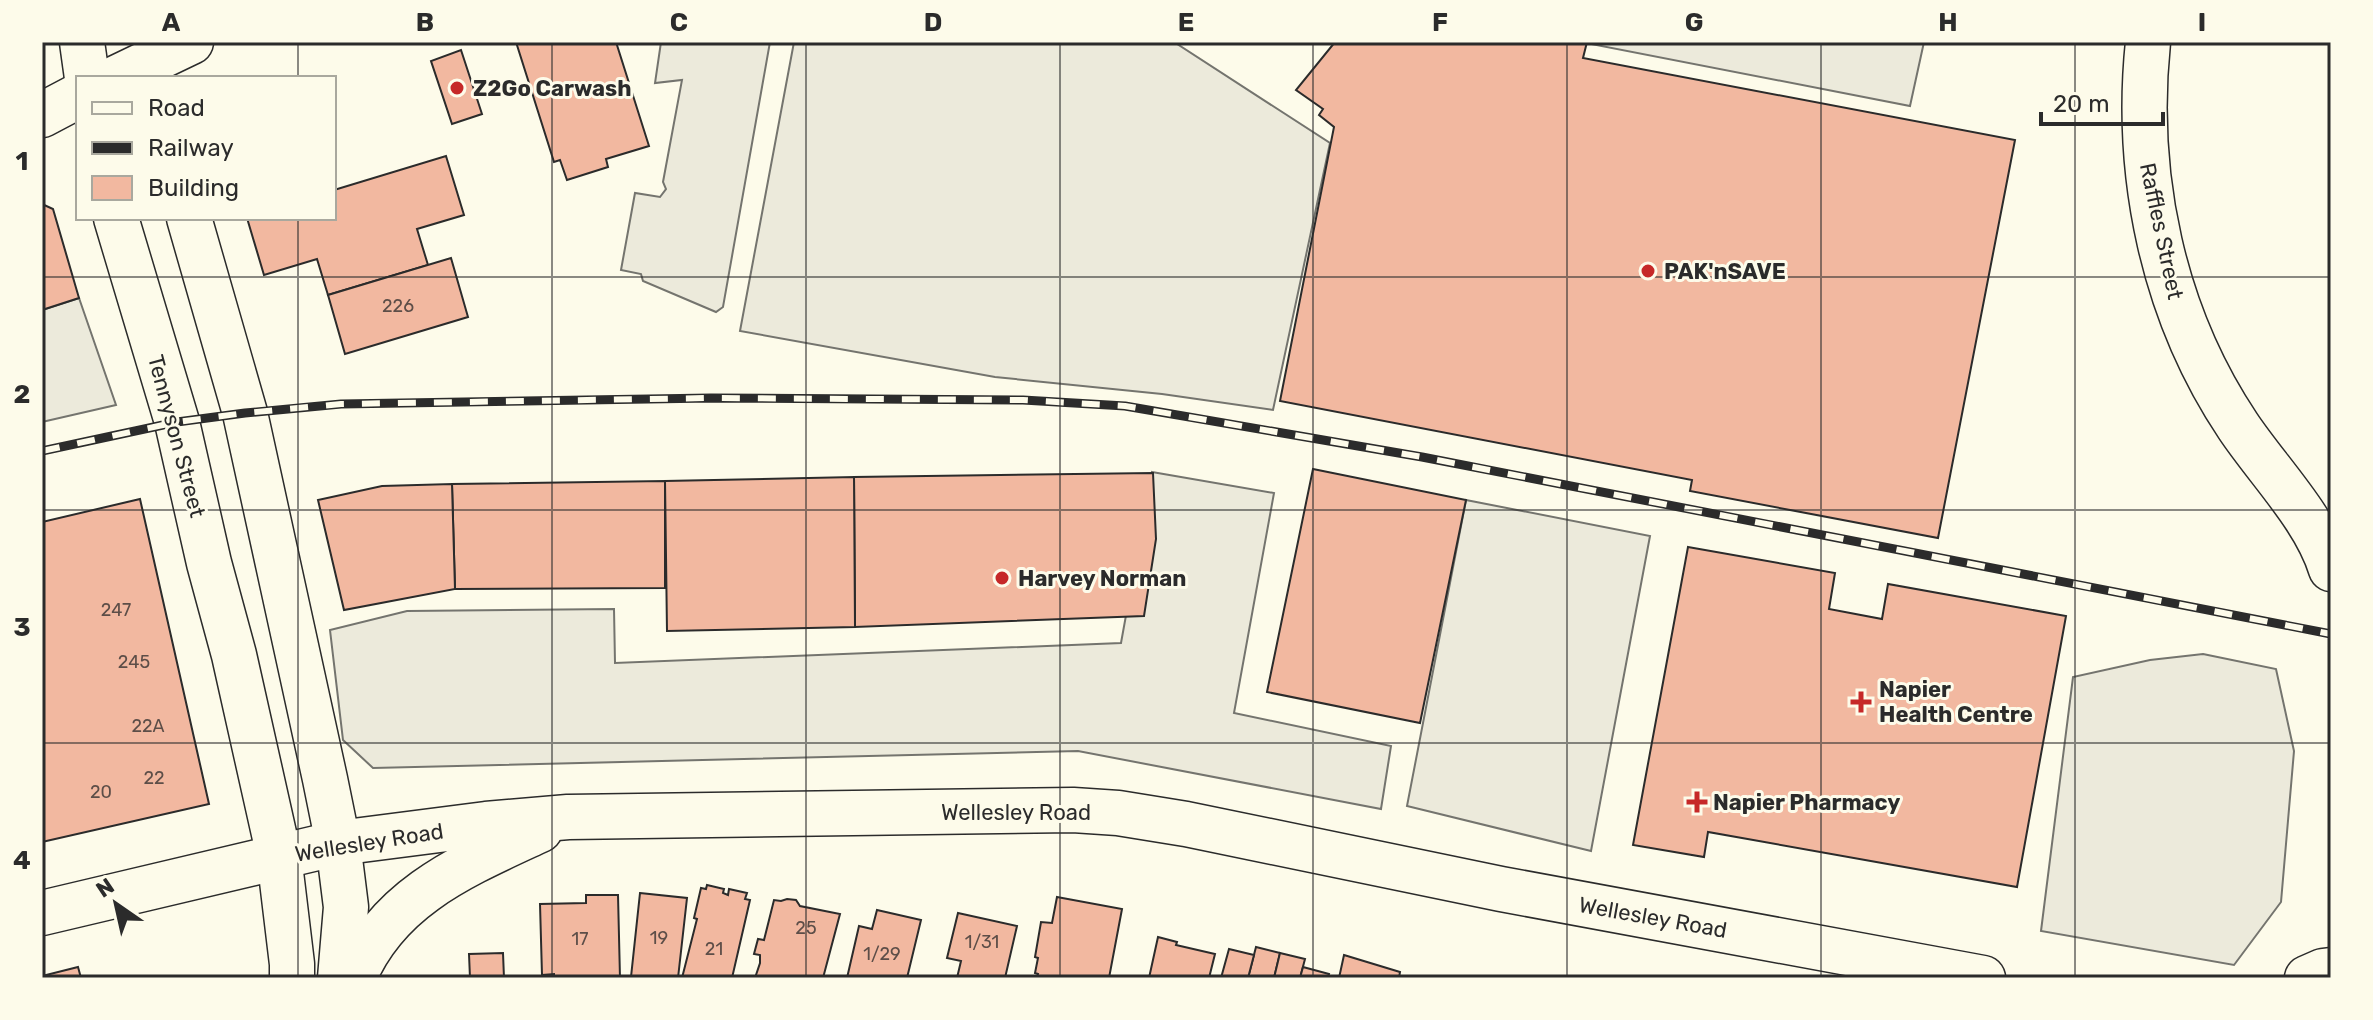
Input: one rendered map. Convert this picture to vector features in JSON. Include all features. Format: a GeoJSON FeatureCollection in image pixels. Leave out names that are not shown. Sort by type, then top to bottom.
{"type":"FeatureCollection","features":[{"type":"Feature","properties":{"kind":"main road"},"geometry":{"type":"LineString","coordinates":[[82,42],[87,76]]}},
{"type":"Feature","properties":{"kind":"main road","name":"Raffles Street"},"geometry":{"type":"LineString","coordinates":[[2148,42],[2144,87],[2148,179],[2169,283],[2185,329],[2210,380],[2238,427],[2310,525],[2331,569]]}},
{"type":"Feature","properties":{"kind":"main road"},"geometry":{"type":"LineString","coordinates":[[120,76],[170,54]]}},
{"type":"Feature","properties":{"kind":"main road"},"geometry":{"type":"LineString","coordinates":[[42,115],[76,97]]}},
{"type":"Feature","properties":{"kind":"main road","name":"Tennyson Street"},"geometry":{"type":"LineString","coordinates":[[117,220],[177,422],[209,563],[234,655],[279,856],[292,978]]}},
{"type":"Feature","properties":{"kind":"main road"},"geometry":{"type":"LineString","coordinates":[[190,220],[245,413],[338,843],[346,907],[340,978]]}},
{"type":"Feature","properties":{"kind":"main road"},"geometry":{"type":"LineString","coordinates":[[234,655],[295,640]]}},
{"type":"Feature","properties":{"kind":"main road","name":"Wellesley Road"},"geometry":{"type":"LineString","coordinates":[[42,913],[338,843],[486,824],[568,817],[1073,810],[1118,813],[1186,824],[1559,900],[1983,978]]}},
{"type":"Feature","properties":{"kind":"main road"},"geometry":{"type":"LineString","coordinates":[[354,978],[364,955],[388,922],[419,896],[460,867],[568,817]]}},
{"type":"Feature","properties":{"kind":"shaded area"},"geometry":{"type":"Polygon","coordinates":[[[661,42],[770,42],[723,307],[716,312],[643,281],[641,274],[621,270],[635,193],[660,197],[666,189],[663,182],[682,80],[655,83],[661,42]]]}},
{"type":"Feature","properties":{"kind":"shaded area"},"geometry":{"type":"Polygon","coordinates":[[[794,42],[1174,42],[1330,143],[1273,410],[1162,394],[995,377],[740,331],[794,42]]]}},
{"type":"Feature","properties":{"kind":"shaded area"},"geometry":{"type":"Polygon","coordinates":[[[1591,42],[1924,42],[1910,106],[1591,42]]]}},
{"type":"Feature","properties":{"kind":"shaded area"},"geometry":{"type":"Polygon","coordinates":[[[79,298],[116,405],[42,422],[42,310],[79,298]]]}},
{"type":"Feature","properties":{"kind":"shaded area"},"geometry":{"type":"Polygon","coordinates":[[[1152,472],[1274,493],[1234,713],[1391,746],[1381,809],[1078,751],[373,768],[343,740],[330,630],[407,611],[614,609],[615,663],[1121,643],[1152,472]]]}},
{"type":"Feature","properties":{"kind":"shaded area"},"geometry":{"type":"Polygon","coordinates":[[[1466,500],[1650,536],[1591,851],[1407,806],[1466,500]]]}},
{"type":"Feature","properties":{"kind":"shaded area"},"geometry":{"type":"Polygon","coordinates":[[[2203,654],[2276,669],[2294,751],[2281,902],[2234,965],[2041,931],[2073,677],[2150,660],[2203,654]]]}},
{"type":"Feature","properties":{"kind":"building"},"geometry":{"type":"Polygon","coordinates":[[[516,42],[616,42],[649,146],[606,159],[608,167],[567,180],[560,160],[554,162],[516,42]]]}},
{"type":"Feature","properties":{"kind":"building","name":"PAK'nSAVE"},"geometry":{"type":"Polygon","coordinates":[[[1335,42],[1587,42],[1583,58],[2015,140],[1938,538],[1690,491],[1692,480],[1280,401],[1334,127],[1319,115],[1323,109],[1296,90],[1335,42]]]}},
{"type":"Feature","properties":{"kind":"building","name":"Z2Go Carwash"},"geometry":{"type":"Polygon","coordinates":[[[461,50],[482,114],[452,124],[431,61],[461,50]]]}},
{"type":"Feature","properties":{"kind":"building"},"geometry":{"type":"Polygon","coordinates":[[[446,156],[464,215],[417,229],[428,265],[328,295],[317,259],[264,275],[248,220],[336,220],[336,189],[446,156]]]}},
{"type":"Feature","properties":{"kind":"building"},"geometry":{"type":"Polygon","coordinates":[[[42,204],[53,209],[79,298],[42,310],[42,204]]]}},
{"type":"Feature","properties":{"kind":"building"},"geometry":{"type":"Polygon","coordinates":[[[451,258],[468,317],[345,354],[328,295],[451,258]]]}},
{"type":"Feature","properties":{"kind":"building"},"geometry":{"type":"Polygon","coordinates":[[[1313,469],[1466,500],[1420,723],[1267,692],[1313,469]]]}},
{"type":"Feature","properties":{"kind":"building","name":"Harvey Norman"},"geometry":{"type":"Polygon","coordinates":[[[1153,473],[1156,539],[1144,616],[855,627],[854,477],[1153,473]]]}},
{"type":"Feature","properties":{"kind":"building"},"geometry":{"type":"Polygon","coordinates":[[[854,477],[855,627],[667,631],[665,481],[854,477]]]}},
{"type":"Feature","properties":{"kind":"building"},"geometry":{"type":"Polygon","coordinates":[[[665,481],[665,588],[455,589],[452,484],[665,481]]]}},
{"type":"Feature","properties":{"kind":"building"},"geometry":{"type":"Polygon","coordinates":[[[452,484],[455,589],[344,610],[318,500],[382,486],[452,484]]]}},
{"type":"Feature","properties":{"kind":"building"},"geometry":{"type":"Polygon","coordinates":[[[140,499],[209,804],[42,842],[42,522],[140,499]]]}},
{"type":"Feature","properties":{"kind":"building","name":"Napier Health Centre"},"geometry":{"type":"Polygon","coordinates":[[[1688,547],[1835,573],[1829,609],[1882,619],[1888,584],[2066,616],[2017,887],[1708,832],[1704,857],[1633,845],[1688,547]]]}},
{"type":"Feature","properties":{"kind":"building"},"geometry":{"type":"Polygon","coordinates":[[[707,885],[724,889],[723,893],[728,895],[729,889],[747,893],[745,899],[750,900],[732,978],[682,978],[697,919],[694,918],[701,888],[706,889],[707,885]]]}},
{"type":"Feature","properties":{"kind":"building"},"geometry":{"type":"Polygon","coordinates":[[[640,893],[687,898],[678,978],[631,977],[640,893]]]}},
{"type":"Feature","properties":{"kind":"building"},"geometry":{"type":"Polygon","coordinates":[[[586,895],[618,895],[620,978],[554,978],[554,974],[542,975],[540,904],[586,903],[586,895]]]}},
{"type":"Feature","properties":{"kind":"building"},"geometry":{"type":"Polygon","coordinates":[[[1057,897],[1122,909],[1109,978],[1037,978],[1038,958],[1035,957],[1041,922],[1052,923],[1057,897]]]}},
{"type":"Feature","properties":{"kind":"building"},"geometry":{"type":"Polygon","coordinates":[[[774,900],[796,900],[800,906],[840,914],[823,978],[755,978],[760,963],[760,955],[754,954],[758,939],[764,940],[774,900]]]}},
{"type":"Feature","properties":{"kind":"building"},"geometry":{"type":"Polygon","coordinates":[[[877,910],[921,920],[907,978],[847,978],[859,926],[872,929],[877,910]]]}},
{"type":"Feature","properties":{"kind":"building"},"geometry":{"type":"Polygon","coordinates":[[[958,913],[1017,926],[1005,978],[957,978],[961,961],[947,958],[958,913]]]}},
{"type":"Feature","properties":{"kind":"building"},"geometry":{"type":"Polygon","coordinates":[[[1158,937],[1177,942],[1176,945],[1215,954],[1209,978],[1149,978],[1158,937]]]}},
{"type":"Feature","properties":{"kind":"building"},"geometry":{"type":"Polygon","coordinates":[[[1256,947],[1280,953],[1274,978],[1248,978],[1256,947]]]}},
{"type":"Feature","properties":{"kind":"building"},"geometry":{"type":"Polygon","coordinates":[[[1229,949],[1254,955],[1248,978],[1221,978],[1229,949]]]}},
{"type":"Feature","properties":{"kind":"building"},"geometry":{"type":"Polygon","coordinates":[[[503,953],[504,978],[470,978],[469,954],[503,953]]]}},
{"type":"Feature","properties":{"kind":"building"},"geometry":{"type":"Polygon","coordinates":[[[1280,953],[1305,959],[1300,978],[1274,978],[1280,953]]]}},
{"type":"Feature","properties":{"kind":"building"},"geometry":{"type":"Polygon","coordinates":[[[1344,955],[1400,972],[1399,978],[1339,978],[1344,955]]]}},
{"type":"Feature","properties":{"kind":"building"},"geometry":{"type":"Polygon","coordinates":[[[78,967],[81,978],[42,978],[42,976],[78,967]]]}},
{"type":"Feature","properties":{"kind":"building"},"geometry":{"type":"Polygon","coordinates":[[[1303,967],[1329,974],[1328,978],[1300,978],[1303,967]]]}},
{"type":"Feature","properties":{"kind":"railway"},"geometry":{"type":"LineString","coordinates":[[42,451],[177,422],[341,404],[711,398],[1023,400],[1125,406],[1422,457],[2331,634]]}},
{"type":"Feature","properties":{"kind":"place","name":"Z2Go Carwash"},"geometry":{"type":"Point","coordinates":[457,88]}},
{"type":"Feature","properties":{"kind":"place","name":"PAK'nSAVE"},"geometry":{"type":"Point","coordinates":[1648,271]}},
{"type":"Feature","properties":{"kind":"place","name":"Harvey Norman"},"geometry":{"type":"Point","coordinates":[1002,578]}},
{"type":"Feature","properties":{"kind":"place","name":"Napier Health Centre"},"geometry":{"type":"Point","coordinates":[1861,702]}},
{"type":"Feature","properties":{"kind":"place","name":"Napier Pharmacy"},"geometry":{"type":"Point","coordinates":[1697,802]}}]}
